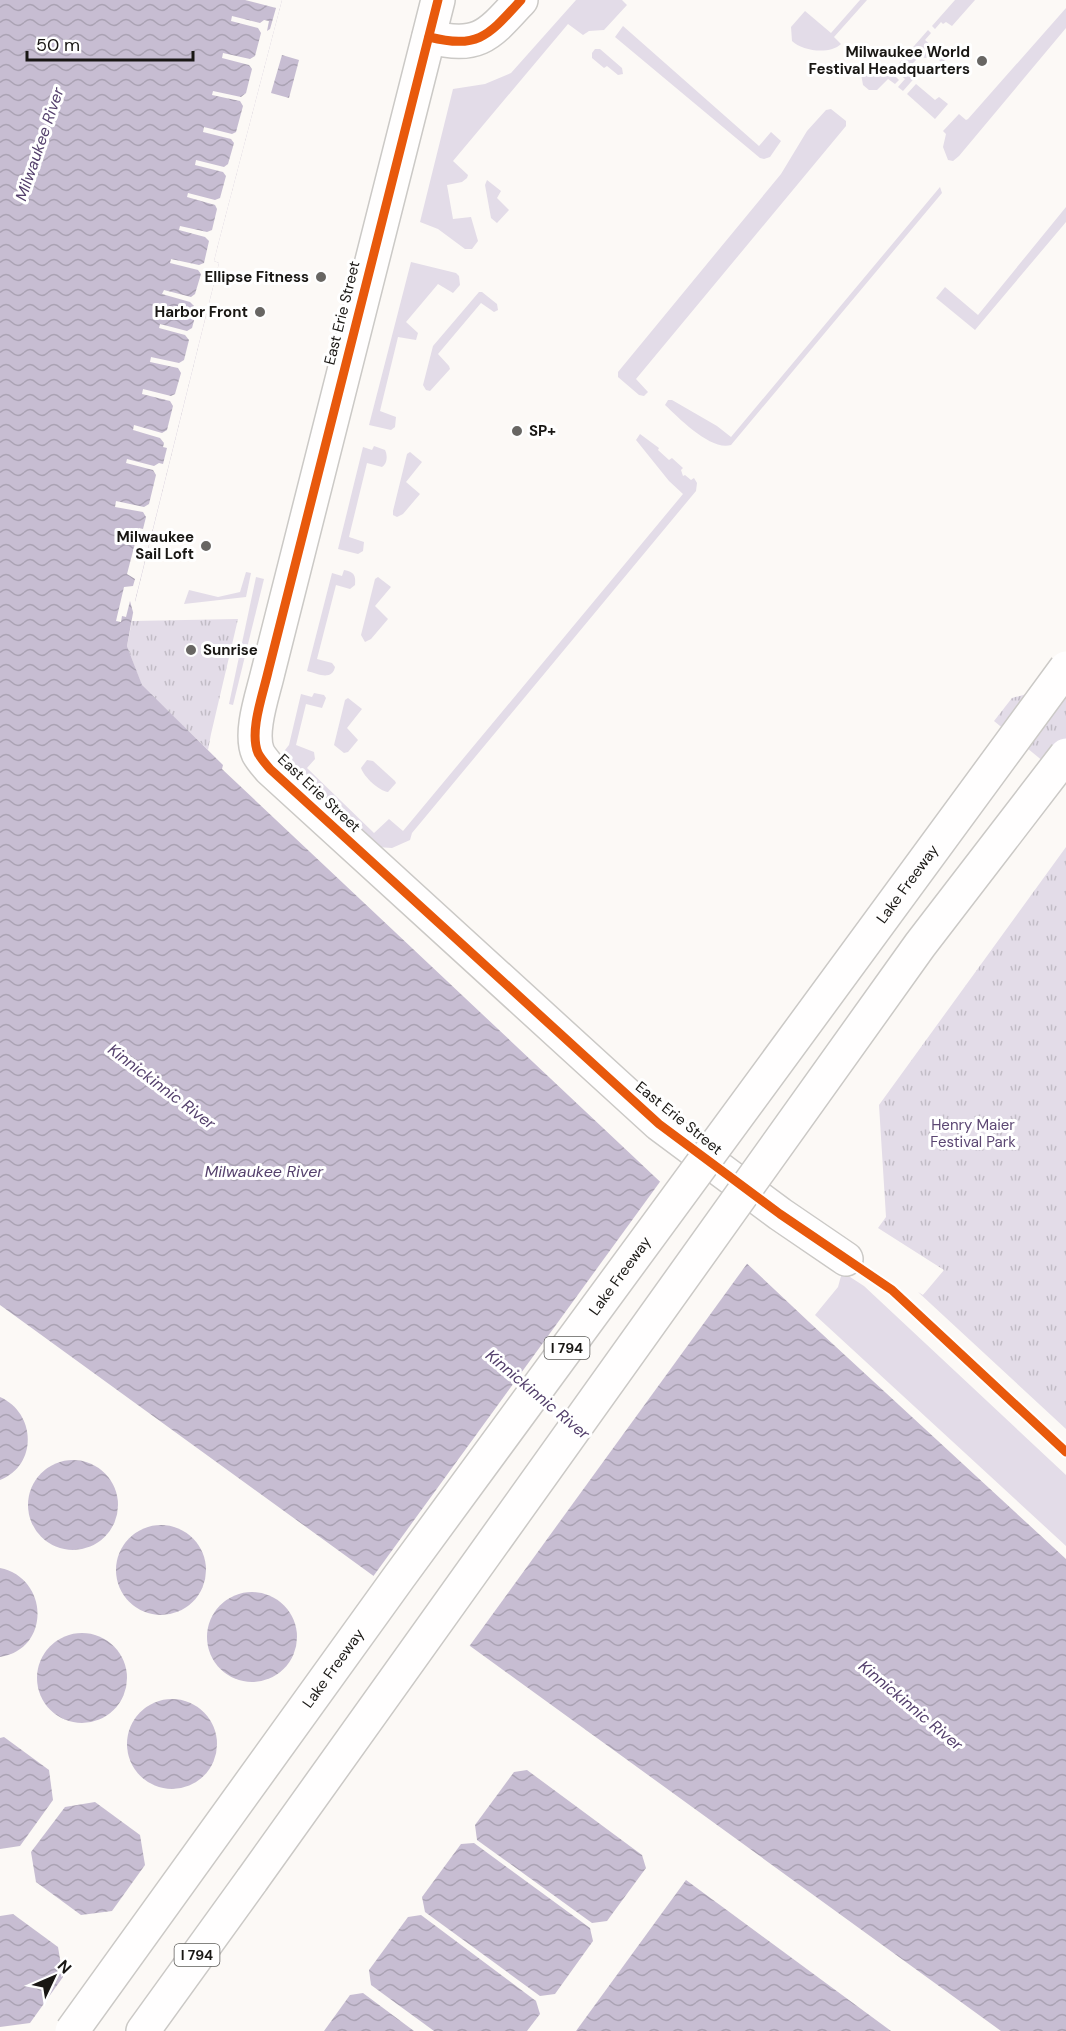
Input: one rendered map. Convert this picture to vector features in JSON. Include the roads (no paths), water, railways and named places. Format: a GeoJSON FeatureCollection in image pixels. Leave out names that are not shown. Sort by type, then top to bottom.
{"type":"FeatureCollection","features":[{"type":"Feature","properties":{"kind":"main road","name":"East Erie Street"},"geometry":{"type":"LineString","coordinates":[[438,0],[267,672],[256,725],[257,752],[270,768],[365,856],[659,1124],[780,1214],[846,1259]]}},
{"type":"Feature","properties":{"kind":"main road"},"geometry":{"type":"LineString","coordinates":[[429,37],[449,42],[467,42],[478,39],[497,26],[521,0]]}},
{"type":"Feature","properties":{"kind":"main road","name":"Lake Freeway"},"geometry":{"type":"LineString","coordinates":[[72,2031],[399,1577],[1066,668]]}},
{"type":"Feature","properties":{"kind":"main road","name":"I 794"},"geometry":{"type":"LineString","coordinates":[[143,2031],[920,945],[1066,755]]}},
{"type":"Feature","properties":{"kind":"water","name":"Milwaukee River"},"geometry":{"type":"Polygon","coordinates":[[[0,0],[282,0],[214,261],[219,263],[135,602],[127,646],[142,685],[223,765],[222,769],[809,1322],[1066,1559],[1066,2031],[1001,2031],[0,1305],[0,0]]]}},
{"type":"Feature","properties":{"kind":"water"},"geometry":{"type":"Polygon","coordinates":[[[282,55],[299,60],[289,98],[271,93],[282,55]]]}},
{"type":"Feature","properties":{"kind":"water"},"geometry":{"type":"Polygon","coordinates":[[[0,1397],[21,1415],[28,1439],[21,1463],[12,1473],[0,1480],[0,1397]]]}},
{"type":"Feature","properties":{"kind":"water"},"geometry":{"type":"Polygon","coordinates":[[[73,1460],[90,1463],[105,1473],[115,1488],[118,1505],[115,1522],[105,1537],[90,1547],[73,1550],[56,1547],[41,1537],[31,1522],[28,1505],[31,1488],[41,1473],[56,1463],[73,1460]]]}},
{"type":"Feature","properties":{"kind":"water"},"geometry":{"type":"Polygon","coordinates":[[[161,1525],[178,1528],[193,1538],[203,1553],[206,1570],[203,1587],[193,1602],[178,1612],[161,1615],[144,1612],[129,1602],[119,1587],[116,1570],[119,1553],[129,1538],[144,1528],[161,1525]]]}},
{"type":"Feature","properties":{"kind":"water"},"geometry":{"type":"Polygon","coordinates":[[[0,1568],[16,1574],[28,1585],[35,1598],[38,1613],[35,1628],[28,1641],[17,1651],[0,1657],[0,1568]]]}},
{"type":"Feature","properties":{"kind":"water"},"geometry":{"type":"Polygon","coordinates":[[[252,1592],[269,1595],[284,1605],[294,1620],[297,1637],[294,1654],[284,1669],[269,1679],[252,1682],[235,1679],[220,1669],[210,1654],[207,1637],[210,1620],[220,1605],[235,1595],[252,1592]]]}},
{"type":"Feature","properties":{"kind":"water"},"geometry":{"type":"Polygon","coordinates":[[[82,1633],[99,1636],[114,1646],[124,1661],[127,1678],[124,1695],[114,1710],[99,1720],[82,1723],[65,1720],[50,1710],[40,1695],[37,1678],[40,1661],[50,1646],[65,1636],[82,1633]]]}},
{"type":"Feature","properties":{"kind":"water"},"geometry":{"type":"Polygon","coordinates":[[[172,1699],[189,1702],[204,1712],[214,1727],[217,1744],[214,1761],[204,1776],[189,1786],[172,1789],[155,1786],[140,1776],[130,1761],[127,1744],[130,1727],[140,1712],[155,1702],[172,1699]]]}},
{"type":"Feature","properties":{"kind":"water"},"geometry":{"type":"Polygon","coordinates":[[[4,1737],[49,1770],[53,1800],[20,1846],[0,1849],[0,1738],[4,1737]]]}},
{"type":"Feature","properties":{"kind":"water"},"geometry":{"type":"Polygon","coordinates":[[[527,1770],[642,1855],[646,1868],[607,1921],[592,1923],[477,1840],[475,1825],[514,1772],[527,1770]]]}},
{"type":"Feature","properties":{"kind":"water"},"geometry":{"type":"Polygon","coordinates":[[[95,1802],[140,1835],[145,1865],[112,1911],[81,1915],[36,1882],[31,1852],[65,1807],[95,1802]]]}},
{"type":"Feature","properties":{"kind":"water"},"geometry":{"type":"Polygon","coordinates":[[[474,1843],[590,1928],[593,1941],[555,1994],[540,1996],[425,1912],[422,1897],[461,1844],[474,1843]]]}},
{"type":"Feature","properties":{"kind":"water"},"geometry":{"type":"Polygon","coordinates":[[[686,1880],[891,2031],[576,2031],[686,1880]]]}},
{"type":"Feature","properties":{"kind":"water"},"geometry":{"type":"Polygon","coordinates":[[[13,1914],[58,1947],[63,1977],[30,2023],[0,2027],[0,1916],[13,1914]]]}},
{"type":"Feature","properties":{"kind":"water"},"geometry":{"type":"Polygon","coordinates":[[[421,1915],[536,2001],[540,2014],[527,2031],[434,2031],[371,1985],[369,1970],[408,1917],[421,1915]]]}},
{"type":"Feature","properties":{"kind":"water"},"geometry":{"type":"Polygon","coordinates":[[[363,1993],[414,2031],[324,2031],[350,1995],[363,1993]]]}},
{"type":"Feature","properties":{"kind":"place","name":"Milwaukee World Festival Headquarters"},"geometry":{"type":"Point","coordinates":[982,61]}},
{"type":"Feature","properties":{"kind":"place","name":"Ellipse Fitness"},"geometry":{"type":"Point","coordinates":[321,277]}},
{"type":"Feature","properties":{"kind":"place","name":"Harbor Front"},"geometry":{"type":"Point","coordinates":[260,312]}},
{"type":"Feature","properties":{"kind":"place","name":"SP+"},"geometry":{"type":"Point","coordinates":[517,431]}},
{"type":"Feature","properties":{"kind":"place","name":"Milwaukee Sail Loft"},"geometry":{"type":"Point","coordinates":[206,546]}},
{"type":"Feature","properties":{"kind":"place","name":"Sunrise"},"geometry":{"type":"Point","coordinates":[191,650]}},
{"type":"Feature","properties":{"kind":"water label","name":"Kinnickinnic River"},"geometry":{"type":"Point","coordinates":[162,1086]}},
{"type":"Feature","properties":{"kind":"water label","name":"Kinnickinnic River"},"geometry":{"type":"Point","coordinates":[538,1394]}},
{"type":"Feature","properties":{"kind":"water label","name":"Kinnickinnic River"},"geometry":{"type":"Point","coordinates":[911,1705]}},
{"type":"Feature","properties":{"kind":"park label","name":"Henry Maier Festival Park"},"geometry":{"type":"Point","coordinates":[973,1134]}}]}
